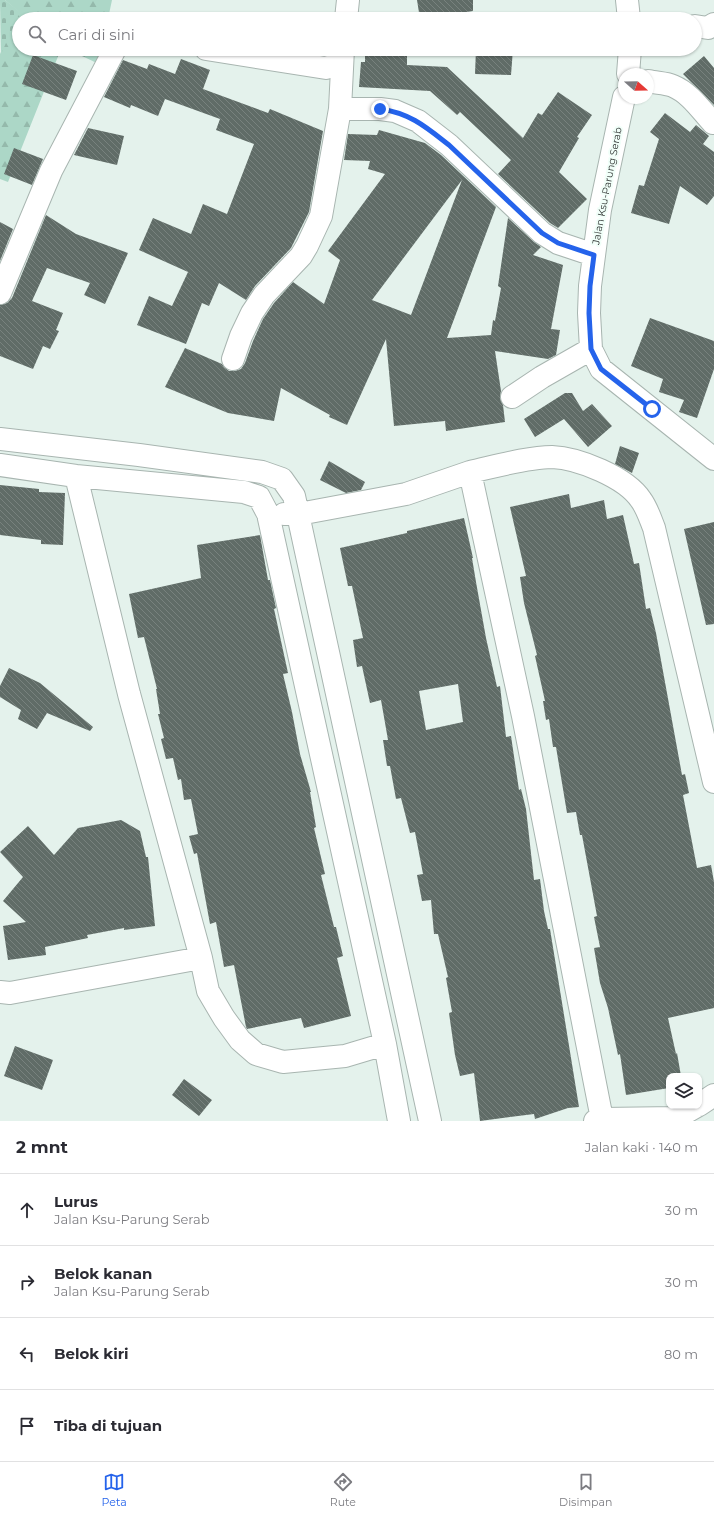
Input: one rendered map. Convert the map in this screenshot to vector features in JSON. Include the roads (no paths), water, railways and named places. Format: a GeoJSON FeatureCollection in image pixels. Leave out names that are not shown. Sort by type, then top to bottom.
{"type":"FeatureCollection","features":[{"type":"Feature","properties":{"kind":"street"},"geometry":{"type":"LineString","coordinates":[[347,12],[348,0]]}},
{"type":"Feature","properties":{"kind":"street"},"geometry":{"type":"LineString","coordinates":[[627,0],[628,12]]}},
{"type":"Feature","properties":{"kind":"street"},"geometry":{"type":"LineString","coordinates":[[702,27],[708,28],[714,24]]}},
{"type":"Feature","properties":{"kind":"street"},"geometry":{"type":"LineString","coordinates":[[0,294],[51,171],[111,56]]}},
{"type":"Feature","properties":{"kind":"street"},"geometry":{"type":"LineString","coordinates":[[250,56],[326,68],[343,56]]}},
{"type":"Feature","properties":{"kind":"street"},"geometry":{"type":"LineString","coordinates":[[233,359],[241,336],[252,313],[264,296],[301,256],[314,233],[321,216],[340,109],[343,56]]}},
{"type":"Feature","properties":{"kind":"street"},"geometry":{"type":"LineString","coordinates":[[629,68],[631,56]]}},
{"type":"Feature","properties":{"kind":"street"},"geometry":{"type":"LineString","coordinates":[[654,82],[672,86],[680,90],[693,100],[713,123]]}},
{"type":"Feature","properties":{"kind":"street","name":"Jalan Ksu-Parung Serab"},"geometry":{"type":"LineString","coordinates":[[623,104],[605,187],[590,286],[589,313],[591,349],[601,369],[714,458]]}},
{"type":"Feature","properties":{"kind":"street"},"geometry":{"type":"LineString","coordinates":[[340,109],[380,109],[395,111],[418,121],[449,145],[542,233],[558,243],[594,255]]}},
{"type":"Feature","properties":{"kind":"street"},"geometry":{"type":"LineString","coordinates":[[512,397],[542,377],[591,349]]}},
{"type":"Feature","properties":{"kind":"street"},"geometry":{"type":"LineString","coordinates":[[0,439],[139,455],[262,472],[282,479],[294,496],[355,783],[430,1121]]}},
{"type":"Feature","properties":{"kind":"street"},"geometry":{"type":"LineString","coordinates":[[268,514],[299,514],[406,494],[470,472],[533,459],[551,457],[572,460],[597,469],[622,482],[641,499],[654,528],[714,782]]}},
{"type":"Feature","properties":{"kind":"street"},"geometry":{"type":"LineString","coordinates":[[0,465],[76,476],[244,492],[260,497],[268,514],[384,1044],[399,1121]]}},
{"type":"Feature","properties":{"kind":"street"},"geometry":{"type":"LineString","coordinates":[[244,492],[262,472]]}},
{"type":"Feature","properties":{"kind":"street"},"geometry":{"type":"LineString","coordinates":[[470,472],[523,716],[598,1120],[679,1119],[693,1109]]}},
{"type":"Feature","properties":{"kind":"street"},"geometry":{"type":"LineString","coordinates":[[76,476],[130,694],[201,958],[208,991],[224,1018],[240,1040],[256,1054],[283,1062],[345,1056],[384,1044]]}},
{"type":"Feature","properties":{"kind":"street"},"geometry":{"type":"LineString","coordinates":[[0,992],[10,993],[201,958]]}},
{"type":"Feature","properties":{"kind":"street"},"geometry":{"type":"LineString","coordinates":[[702,1102],[714,1095]]}}]}
